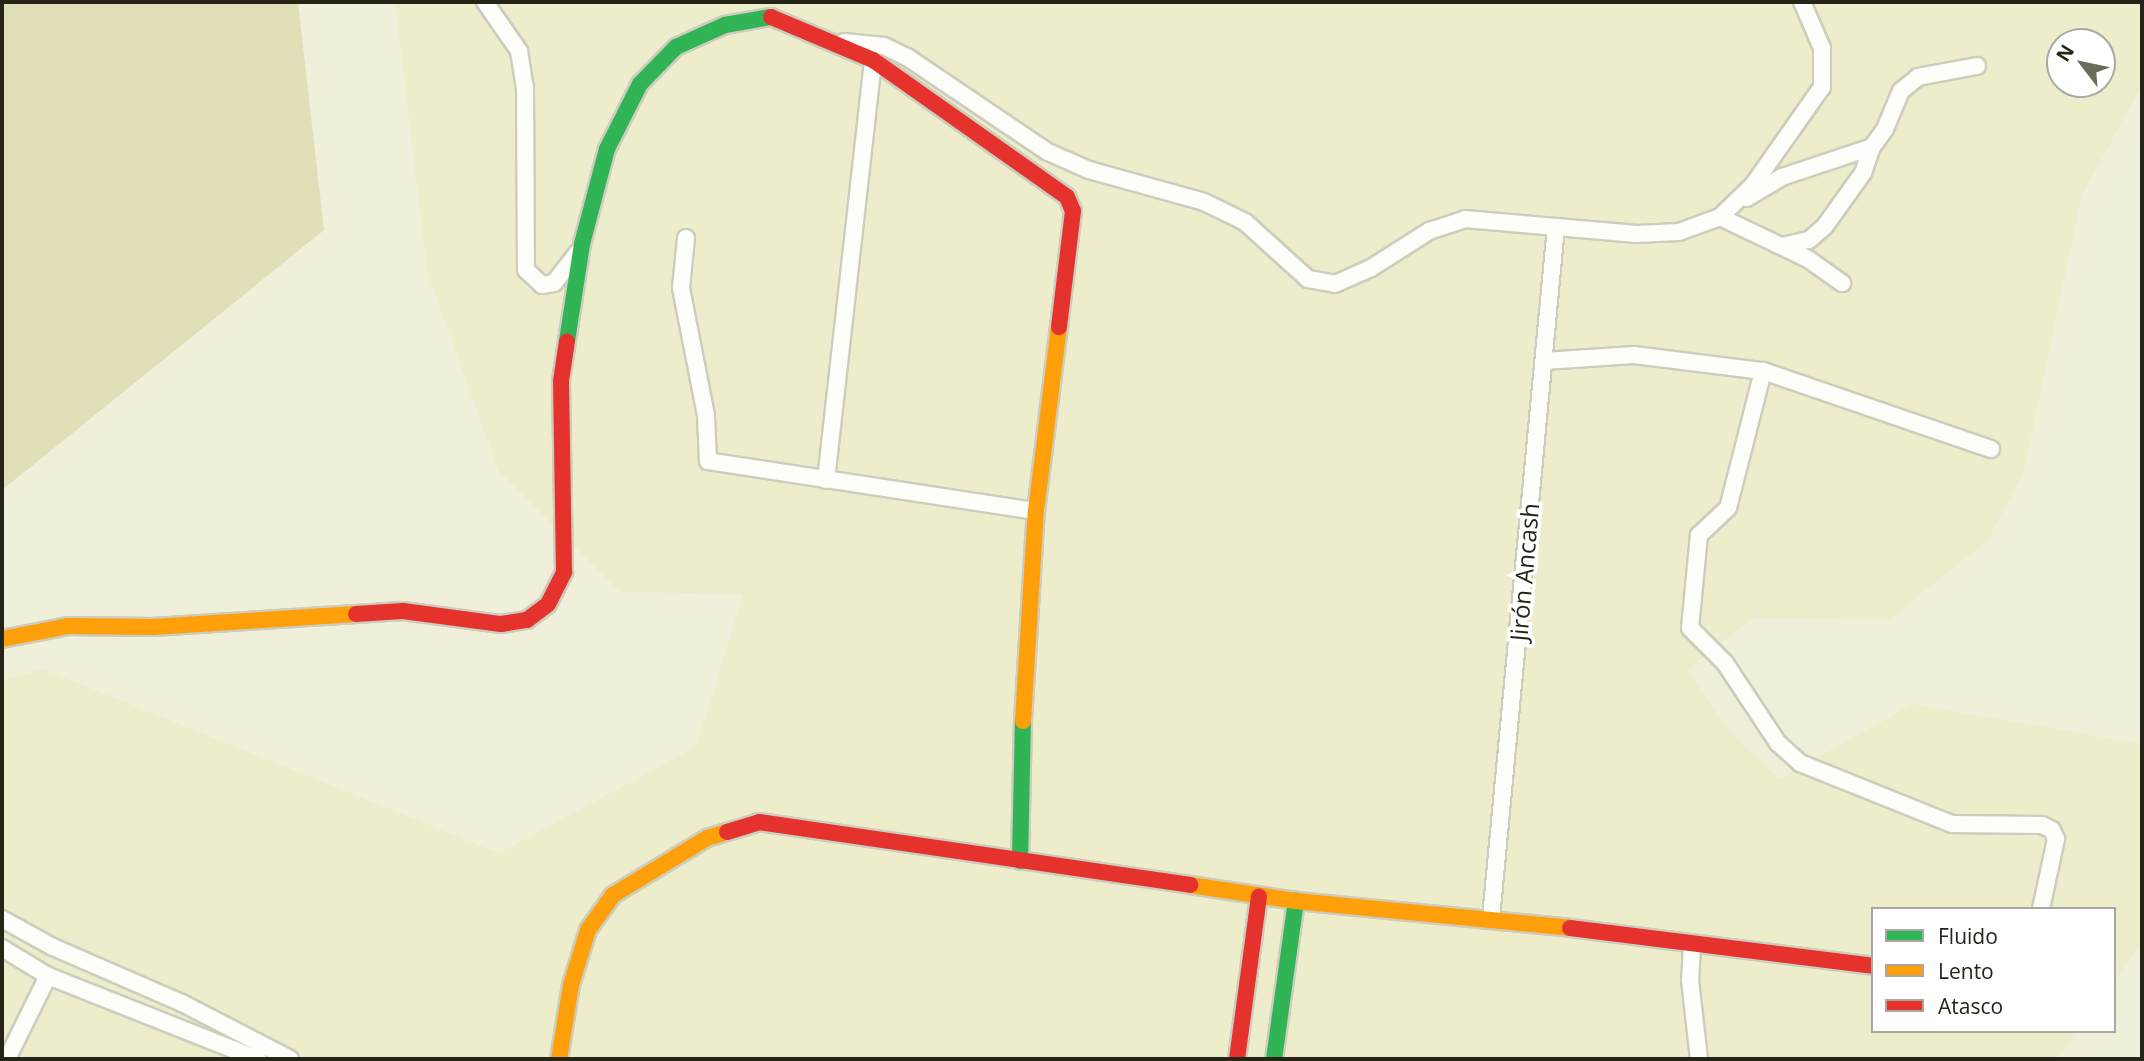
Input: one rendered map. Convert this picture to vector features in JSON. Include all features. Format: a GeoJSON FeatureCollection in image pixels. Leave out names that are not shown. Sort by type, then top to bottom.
{"type":"FeatureCollection","features":[{"type":"Feature","properties":{"kind":"street"},"geometry":{"type":"LineString","coordinates":[[485,2],[519,51],[525,87],[526,270],[542,285],[554,283],[582,244]]}},
{"type":"Feature","properties":{"kind":"street"},"geometry":{"type":"LineString","coordinates":[[1739,202],[1822,87],[1822,48],[1800,4]]}},
{"type":"Feature","properties":{"kind":"street"},"geometry":{"type":"LineString","coordinates":[[2,639],[68,626],[153,627],[404,611],[501,624],[527,620],[548,604],[564,572],[561,381],[582,244],[607,149],[640,83],[676,47],[725,25],[772,18],[873,60],[1067,197],[1073,211],[1036,511],[1021,749],[1020,861]]}},
{"type":"Feature","properties":{"kind":"street"},"geometry":{"type":"LineString","coordinates":[[824,40],[884,47],[907,57],[1048,152],[1089,170],[1205,202],[1245,222],[1308,279],[1335,284],[1371,268],[1429,231],[1465,219],[1636,234],[1679,232],[1720,217],[1739,202],[1782,177],[1872,147]]}},
{"type":"Feature","properties":{"kind":"street"},"geometry":{"type":"LineString","coordinates":[[826,480],[873,60]]}},
{"type":"Feature","properties":{"kind":"street"},"geometry":{"type":"LineString","coordinates":[[1782,246],[1808,240],[1825,226],[1863,173],[1872,147],[1885,129],[1901,91],[1918,77],[1977,66]]}},
{"type":"Feature","properties":{"kind":"street"},"geometry":{"type":"LineString","coordinates":[[1720,217],[1782,246],[1842,283]]}},
{"type":"Feature","properties":{"kind":"street","name":"Jirón Ancash"},"geometry":{"type":"LineString","coordinates":[[1491,918],[1556,227]]}},
{"type":"Feature","properties":{"kind":"street"},"geometry":{"type":"LineString","coordinates":[[686,238],[681,288],[706,416],[708,461],[1036,511]]}},
{"type":"Feature","properties":{"kind":"street"},"geometry":{"type":"LineString","coordinates":[[1544,361],[1634,355],[1763,371],[1991,449]]}},
{"type":"Feature","properties":{"kind":"street"},"geometry":{"type":"LineString","coordinates":[[1763,371],[1728,508],[1699,535],[1690,628],[1725,663],[1778,743],[1800,763],[1952,824],[2042,825],[2052,830],[2056,839],[2041,907]]}},
{"type":"Feature","properties":{"kind":"street"},"geometry":{"type":"LineString","coordinates":[[559,1059],[571,985],[588,930],[614,895],[707,838],[759,822],[1296,901],[1491,918],[1871,966]]}},
{"type":"Feature","properties":{"kind":"street"},"geometry":{"type":"LineString","coordinates":[[1237,1059],[1259,896]]}},
{"type":"Feature","properties":{"kind":"street"},"geometry":{"type":"LineString","coordinates":[[1274,1059],[1296,901]]}},
{"type":"Feature","properties":{"kind":"street"},"geometry":{"type":"LineString","coordinates":[[2,919],[53,947],[182,1003],[290,1059]]}},
{"type":"Feature","properties":{"kind":"street"},"geometry":{"type":"LineString","coordinates":[[1692,945],[1690,980],[1699,1059]]}},
{"type":"Feature","properties":{"kind":"street"},"geometry":{"type":"LineString","coordinates":[[2,948],[48,976],[258,1059]]}},
{"type":"Feature","properties":{"kind":"street"},"geometry":{"type":"LineString","coordinates":[[7,1059],[48,976]]}},
{"type":"Feature","properties":{"kind":"shaded area"},"geometry":{"type":"Polygon","coordinates":[[[2,2],[298,2],[324,230],[2,490],[2,2]]]}},
{"type":"Feature","properties":{"kind":"shaded area"},"geometry":{"type":"Polygon","coordinates":[[[395,2],[2142,2],[2142,85],[2082,195],[2024,471],[1988,540],[1889,620],[1753,618],[1687,670],[1733,735],[1779,779],[1913,704],[2142,744],[2140,946],[2116,979],[2116,907],[1871,907],[1871,1033],[2078,1033],[2058,1059],[2,1059],[2,680],[43,669],[499,853],[696,747],[743,594],[620,592],[498,470],[427,272],[395,2]]]}},
{"type":"Feature","properties":{"kind":"traffic: fast"},"geometry":{"type":"LineString","coordinates":[[567,341],[582,244],[607,149],[640,84],[676,47],[725,25],[771,17]]}},
{"type":"Feature","properties":{"kind":"traffic: fast"},"geometry":{"type":"LineString","coordinates":[[1020,861],[1023,721]]}},
{"type":"Feature","properties":{"kind":"traffic: fast"},"geometry":{"type":"LineString","coordinates":[[1274,1059],[1296,901]]}},
{"type":"Feature","properties":{"kind":"traffic: slow"},"geometry":{"type":"LineString","coordinates":[[1023,721],[1036,511],[1059,327]]}},
{"type":"Feature","properties":{"kind":"traffic: slow"},"geometry":{"type":"LineString","coordinates":[[2,639],[68,626],[153,627],[356,614]]}},
{"type":"Feature","properties":{"kind":"traffic: slow"},"geometry":{"type":"LineString","coordinates":[[559,1059],[571,985],[588,930],[613,895],[707,838],[727,832]]}},
{"type":"Feature","properties":{"kind":"traffic: slow"},"geometry":{"type":"LineString","coordinates":[[1190,885],[1296,901],[1570,928]]}},
{"type":"Feature","properties":{"kind":"traffic: jam"},"geometry":{"type":"LineString","coordinates":[[771,17],[873,60],[1067,197],[1073,211],[1059,327]]}},
{"type":"Feature","properties":{"kind":"traffic: jam"},"geometry":{"type":"LineString","coordinates":[[356,614],[403,611],[501,624],[527,620],[548,604],[564,572],[561,381],[567,341]]}},
{"type":"Feature","properties":{"kind":"traffic: jam"},"geometry":{"type":"LineString","coordinates":[[727,832],[759,822],[1190,885]]}},
{"type":"Feature","properties":{"kind":"traffic: jam"},"geometry":{"type":"LineString","coordinates":[[1237,1059],[1259,896]]}},
{"type":"Feature","properties":{"kind":"traffic: jam"},"geometry":{"type":"LineString","coordinates":[[1570,928],[1871,966]]}}]}
